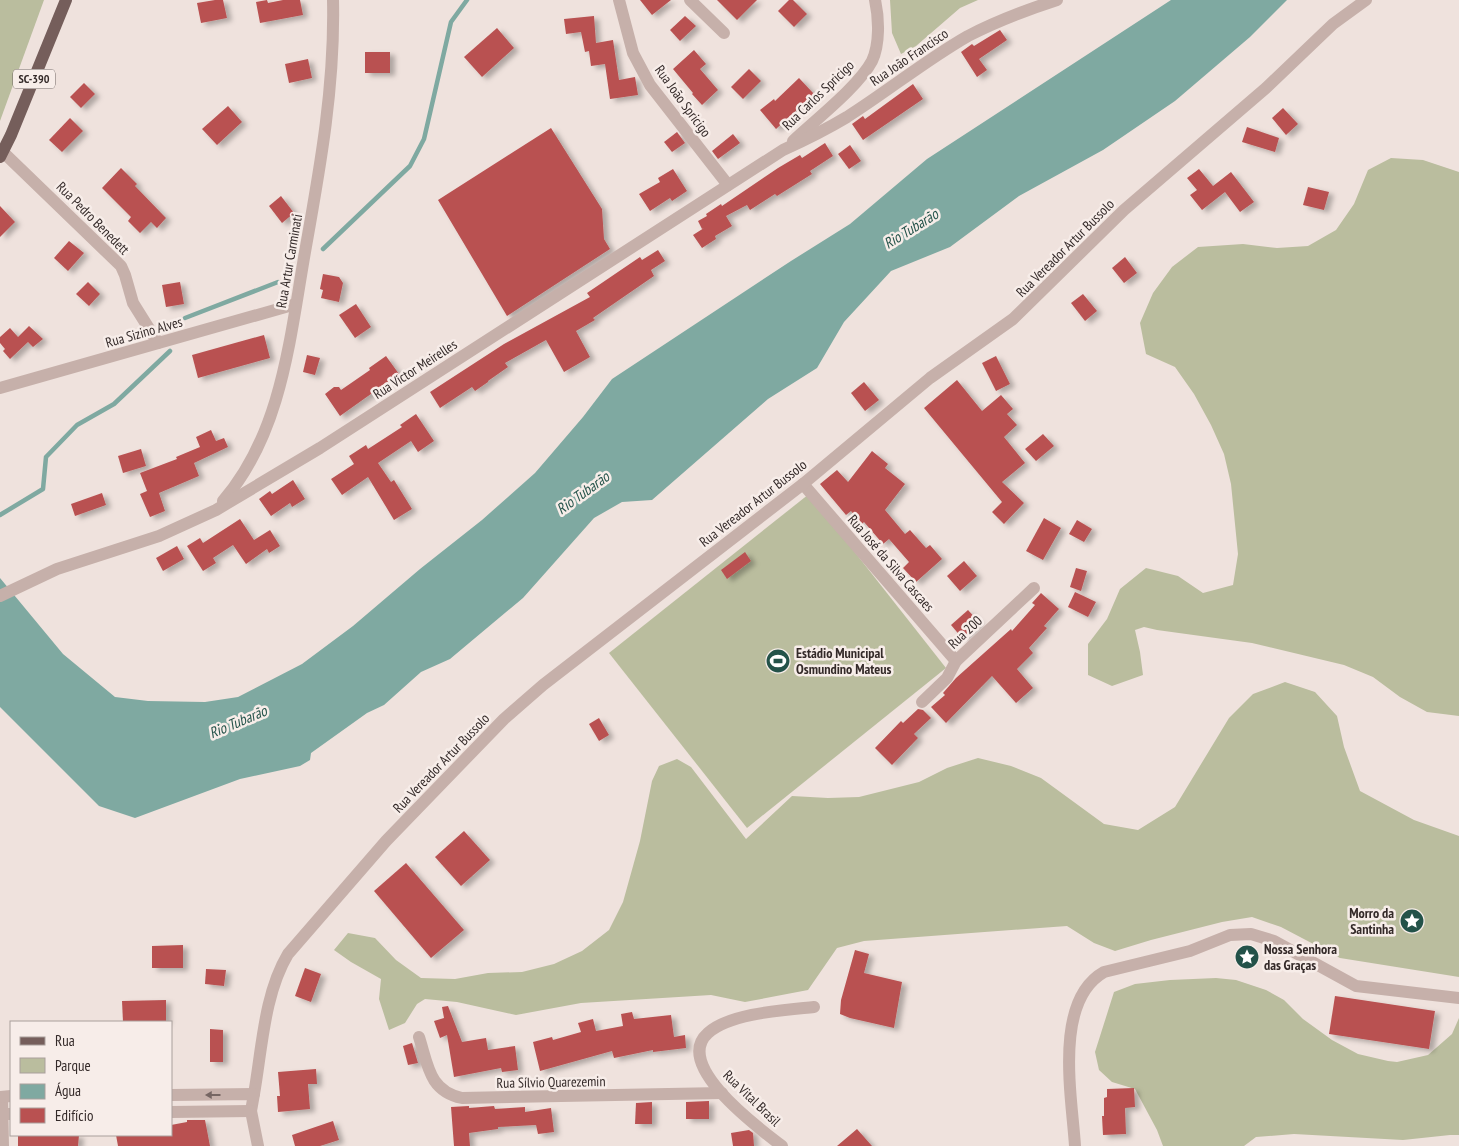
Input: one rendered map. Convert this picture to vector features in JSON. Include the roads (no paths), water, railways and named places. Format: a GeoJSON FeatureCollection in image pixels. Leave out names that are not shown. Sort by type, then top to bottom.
{"type":"FeatureCollection","features":[{"type":"Feature","properties":{"kind":"main road","name":"SC-390"},"geometry":{"type":"LineString","coordinates":[[2,154],[66,0]]}},
{"type":"Feature","properties":{"kind":"street","name":"Rua Artur Carminati"},"geometry":{"type":"LineString","coordinates":[[216,510],[236,486],[260,443],[280,385],[324,151],[333,51],[333,0]]}},
{"type":"Feature","properties":{"kind":"street","name":"Rua João Spricigo"},"geometry":{"type":"LineString","coordinates":[[619,0],[633,53],[650,85],[728,185]]}},
{"type":"Feature","properties":{"kind":"street"},"geometry":{"type":"LineString","coordinates":[[690,0],[724,33]]}},
{"type":"Feature","properties":{"kind":"street","name":"Rua Carlos Spricigo"},"geometry":{"type":"LineString","coordinates":[[783,150],[849,89],[864,73],[872,60],[877,44],[878,27],[875,0]]}},
{"type":"Feature","properties":{"kind":"street","name":"Rua João Francisco"},"geometry":{"type":"LineString","coordinates":[[783,150],[825,130],[848,116],[968,37],[1016,14],[1056,0]]}},
{"type":"Feature","properties":{"kind":"street","name":"Rua Vereador Artur Bussolo"},"geometry":{"type":"LineString","coordinates":[[251,1111],[269,1002],[281,966],[299,940],[369,860],[504,719],[524,701],[803,484],[930,378],[1013,319],[1124,210],[1266,88],[1333,24],[1366,0]]}},
{"type":"Feature","properties":{"kind":"street","name":"Rua Victor Meirelles"},"geometry":{"type":"LineString","coordinates":[[0,596],[45,574],[159,536],[185,526],[216,510],[320,448],[783,150]]}},
{"type":"Feature","properties":{"kind":"street","name":"Rua Pedro Benedett"},"geometry":{"type":"LineString","coordinates":[[2,154],[120,266],[125,275],[133,303],[158,343]]}},
{"type":"Feature","properties":{"kind":"street","name":"Rua Sizino Alves"},"geometry":{"type":"LineString","coordinates":[[0,388],[296,304]]}},
{"type":"Feature","properties":{"kind":"street","name":"Rua José da Silva Cascaes"},"geometry":{"type":"LineString","coordinates":[[803,484],[956,661]]}},
{"type":"Feature","properties":{"kind":"street","name":"Rua 200"},"geometry":{"type":"LineString","coordinates":[[922,702],[947,678],[956,661],[1034,588]]}},
{"type":"Feature","properties":{"kind":"street"},"geometry":{"type":"LineString","coordinates":[[1075,1146],[1069,1056],[1070,1031],[1073,1014],[1082,995],[1097,976],[1104,972],[1190,951],[1230,936],[1251,934],[1274,942],[1356,986],[1459,998]]}},
{"type":"Feature","properties":{"kind":"street","name":"Rua Vital Brasil"},"geometry":{"type":"LineString","coordinates":[[782,1146],[722,1093],[709,1078],[702,1064],[701,1042],[707,1033],[731,1021],[751,1015],[814,1007]]}},
{"type":"Feature","properties":{"kind":"street","name":"Rua Sílvio Quarezemin"},"geometry":{"type":"LineString","coordinates":[[419,1037],[430,1071],[440,1088],[445,1093],[462,1098],[722,1093]]}},
{"type":"Feature","properties":{"kind":"street"},"geometry":{"type":"LineString","coordinates":[[172,1095],[254,1094]]}},
{"type":"Feature","properties":{"kind":"street"},"geometry":{"type":"LineString","coordinates":[[3,1146],[4,1096]]}},
{"type":"Feature","properties":{"kind":"street"},"geometry":{"type":"LineString","coordinates":[[172,1112],[251,1111],[258,1146]]}},
{"type":"Feature","properties":{"kind":"water","name":"Rio Tubarão"},"geometry":{"type":"Polygon","coordinates":[[[1171,0],[1287,0],[1250,37],[1175,101],[1103,150],[1019,196],[950,247],[891,271],[844,322],[817,368],[768,399],[652,500],[622,502],[594,518],[523,598],[450,659],[421,672],[384,705],[367,713],[311,753],[310,760],[300,766],[240,779],[135,818],[99,806],[0,707],[0,578],[63,654],[115,697],[148,701],[205,702],[238,697],[302,664],[353,626],[420,569],[482,520],[535,473],[583,417],[612,379],[850,224],[927,159],[1171,0]]]}},
{"type":"Feature","properties":{"kind":"waterway"},"geometry":{"type":"LineString","coordinates":[[323,249],[410,166],[424,139],[451,22],[467,0]]}},
{"type":"Feature","properties":{"kind":"waterway"},"geometry":{"type":"LineString","coordinates":[[185,318],[278,282]]}},
{"type":"Feature","properties":{"kind":"waterway"},"geometry":{"type":"LineString","coordinates":[[0,515],[43,489],[46,457],[77,425],[114,404],[170,351]]}},
{"type":"Feature","properties":{"kind":"place","name":"Estádio Municipal Osmundino Mateus"},"geometry":{"type":"Point","coordinates":[778,661]}},
{"type":"Feature","properties":{"kind":"place","name":"Morro da Santinha"},"geometry":{"type":"Point","coordinates":[1412,921]}},
{"type":"Feature","properties":{"kind":"place","name":"Nossa Senhora das Graças"},"geometry":{"type":"Point","coordinates":[1247,957]}}]}
